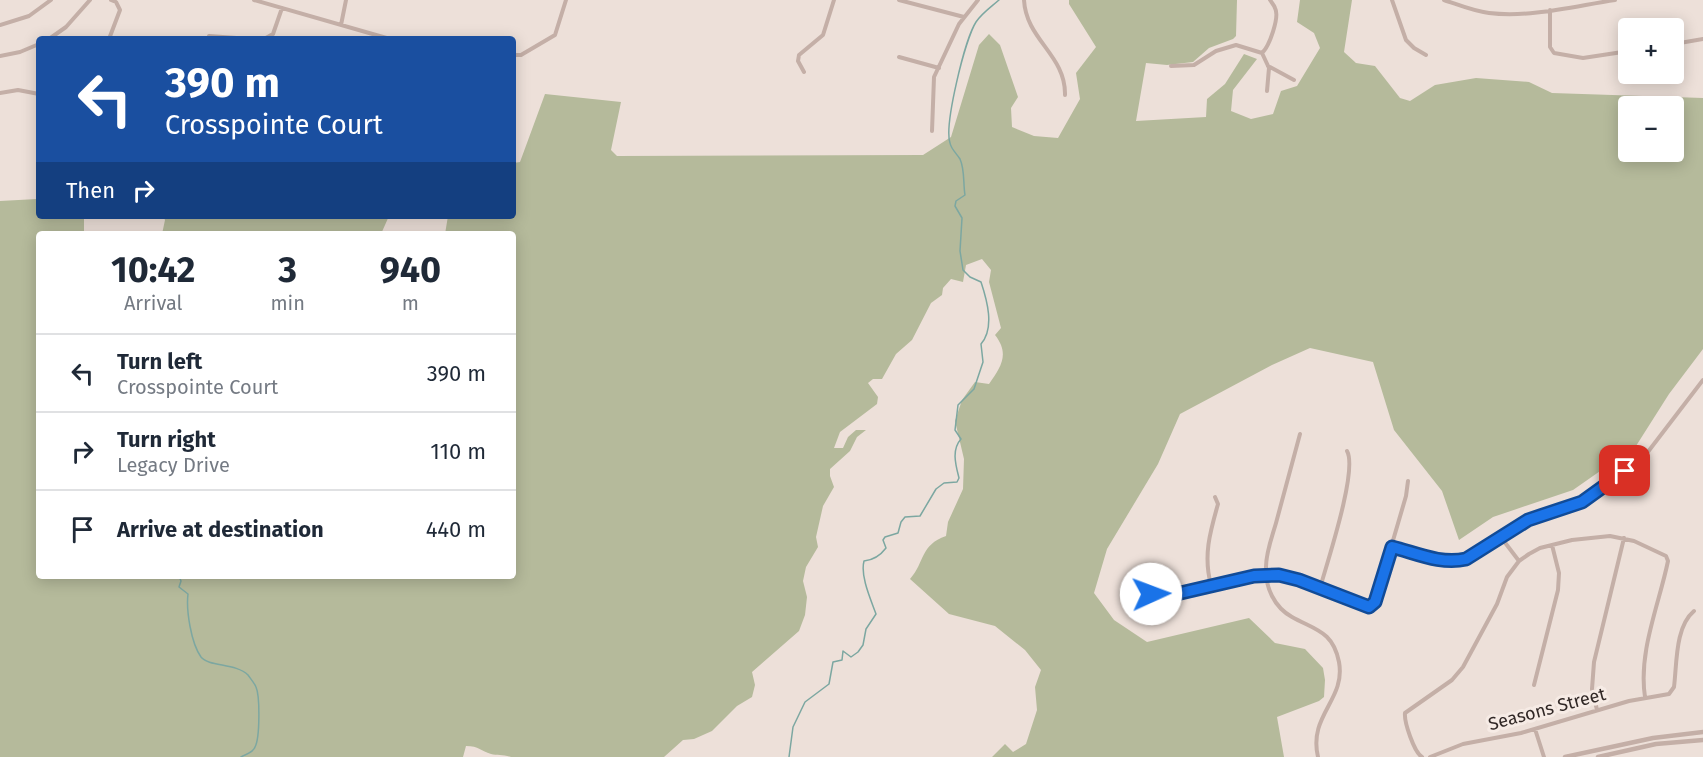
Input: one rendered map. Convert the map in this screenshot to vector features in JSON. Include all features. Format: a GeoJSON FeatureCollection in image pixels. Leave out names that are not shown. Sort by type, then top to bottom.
{"type":"FeatureCollection","features":[{"type":"Feature","properties":{"kind":"street"},"geometry":{"type":"LineString","coordinates":[[0,25],[29,16],[51,0]]}},
{"type":"Feature","properties":{"kind":"street"},"geometry":{"type":"LineString","coordinates":[[58,36],[90,0]]}},
{"type":"Feature","properties":{"kind":"street"},"geometry":{"type":"LineString","coordinates":[[110,36],[120,10],[116,2],[111,0]]}},
{"type":"Feature","properties":{"kind":"street"},"geometry":{"type":"LineString","coordinates":[[254,0],[380,36]]}},
{"type":"Feature","properties":{"kind":"street"},"geometry":{"type":"LineString","coordinates":[[341,25],[346,0]]}},
{"type":"Feature","properties":{"kind":"street"},"geometry":{"type":"LineString","coordinates":[[516,55],[521,55],[555,35],[567,0]]}},
{"type":"Feature","properties":{"kind":"street"},"geometry":{"type":"LineString","coordinates":[[804,72],[798,61],[799,55],[823,35],[834,0]]}},
{"type":"Feature","properties":{"kind":"street"},"geometry":{"type":"LineString","coordinates":[[899,0],[964,17]]}},
{"type":"Feature","properties":{"kind":"street"},"geometry":{"type":"LineString","coordinates":[[932,131],[934,77],[964,17],[978,0]]}},
{"type":"Feature","properties":{"kind":"street"},"geometry":{"type":"LineString","coordinates":[[1024,0],[1026,14],[1036,36],[1060,68],[1065,81],[1065,95]]}},
{"type":"Feature","properties":{"kind":"street"},"geometry":{"type":"LineString","coordinates":[[1392,0],[1407,40],[1414,48],[1426,55]]}},
{"type":"Feature","properties":{"kind":"street"},"geometry":{"type":"LineString","coordinates":[[1444,0],[1467,8],[1496,13],[1550,10],[1615,0]]}},
{"type":"Feature","properties":{"kind":"street"},"geometry":{"type":"LineString","coordinates":[[1262,53],[1269,45],[1276,13],[1271,2]]}},
{"type":"Feature","properties":{"kind":"street"},"geometry":{"type":"LineString","coordinates":[[269,36],[273,34],[282,8]]}},
{"type":"Feature","properties":{"kind":"street"},"geometry":{"type":"LineString","coordinates":[[1550,10],[1550,47],[1554,53],[1583,58],[1618,53]]}},
{"type":"Feature","properties":{"kind":"street"},"geometry":{"type":"LineString","coordinates":[[1684,42],[1703,39]]}},
{"type":"Feature","properties":{"kind":"street"},"geometry":{"type":"LineString","coordinates":[[0,56],[20,52],[36,45]]}},
{"type":"Feature","properties":{"kind":"street"},"geometry":{"type":"LineString","coordinates":[[1171,66],[1194,65],[1216,51],[1230,46],[1243,45],[1262,53],[1268,66],[1267,91]]}},
{"type":"Feature","properties":{"kind":"street"},"geometry":{"type":"LineString","coordinates":[[900,57],[939,68]]}},
{"type":"Feature","properties":{"kind":"street"},"geometry":{"type":"LineString","coordinates":[[1268,66],[1294,80]]}},
{"type":"Feature","properties":{"kind":"street"},"geometry":{"type":"LineString","coordinates":[[0,93],[18,90],[36,93]]}},
{"type":"Feature","properties":{"kind":"street"},"geometry":{"type":"LineString","coordinates":[[1392,547],[1439,560],[1457,561],[1474,555],[1515,526],[1541,514],[1582,502],[1644,457],[1703,380]]}},
{"type":"Feature","properties":{"kind":"street"},"geometry":{"type":"LineString","coordinates":[[1300,434],[1267,557],[1266,575],[1270,591],[1278,606],[1324,634],[1339,660],[1338,688],[1323,713],[1317,731],[1318,757]]}},
{"type":"Feature","properties":{"kind":"street"},"geometry":{"type":"LineString","coordinates":[[1320,588],[1349,480],[1350,456],[1347,452]]}},
{"type":"Feature","properties":{"kind":"street"},"geometry":{"type":"LineString","coordinates":[[1142,570],[1153,596],[1159,598],[1266,575],[1289,577],[1365,607],[1372,606],[1392,547],[1408,481]]}},
{"type":"Feature","properties":{"kind":"street"},"geometry":{"type":"LineString","coordinates":[[1211,585],[1207,552],[1218,504],[1215,497]]}},
{"type":"Feature","properties":{"kind":"street"},"geometry":{"type":"LineString","coordinates":[[1500,536],[1519,561]]}},
{"type":"Feature","properties":{"kind":"street"},"geometry":{"type":"LineString","coordinates":[[1420,756],[1404,720],[1405,713],[1452,680],[1463,667],[1497,604],[1507,577],[1519,561],[1540,548],[1552,544],[1603,536],[1624,538],[1664,554],[1668,561],[1647,649],[1643,680],[1645,697]]}},
{"type":"Feature","properties":{"kind":"street"},"geometry":{"type":"LineString","coordinates":[[1597,711],[1592,689],[1594,662],[1624,538]]}},
{"type":"Feature","properties":{"kind":"street"},"geometry":{"type":"LineString","coordinates":[[1534,684],[1558,590],[1559,573],[1552,544]]}},
{"type":"Feature","properties":{"kind":"street","name":"Seasons Street"},"geometry":{"type":"LineString","coordinates":[[1430,757],[1470,742],[1535,729],[1645,697],[1672,692],[1683,628],[1686,618],[1694,611]]}},
{"type":"Feature","properties":{"kind":"street"},"geometry":{"type":"LineString","coordinates":[[1535,729],[1544,757]]}},
{"type":"Feature","properties":{"kind":"street"},"geometry":{"type":"LineString","coordinates":[[1565,757],[1653,738],[1703,732]]}},
{"type":"Feature","properties":{"kind":"street"},"geometry":{"type":"LineString","coordinates":[[1598,757],[1656,744],[1703,740]]}},
{"type":"Feature","properties":{"kind":"green space"},"geometry":{"type":"Polygon","coordinates":[[[1069,0],[1237,0],[1236,36],[1233,39],[1209,48],[1193,62],[1167,65],[1146,63],[1136,121],[1206,117],[1207,99],[1225,84],[1244,54],[1257,59],[1233,90],[1231,111],[1251,119],[1273,114],[1281,91],[1297,86],[1320,48],[1314,33],[1297,22],[1300,0],[1352,0],[1344,52],[1356,63],[1375,66],[1400,98],[1410,101],[1435,85],[1476,78],[1529,82],[1552,93],[1643,96],[1618,96],[1618,162],[1684,162],[1684,97],[1703,98],[1703,349],[1669,394],[1636,446],[1573,490],[1493,517],[1459,540],[1442,491],[1394,430],[1373,362],[1310,348],[1272,365],[1180,414],[1158,464],[1107,549],[1094,593],[1114,620],[1147,642],[1249,618],[1275,643],[1305,649],[1323,668],[1324,697],[1277,717],[1284,757],[992,757],[1005,744],[1013,752],[1026,744],[1037,710],[1035,687],[1041,670],[1025,650],[995,626],[949,614],[910,579],[927,549],[946,536],[948,522],[963,489],[964,459],[955,421],[962,400],[975,382],[989,384],[1002,360],[1002,348],[995,335],[1001,328],[989,282],[991,270],[982,259],[966,265],[963,282],[951,279],[943,288],[942,295],[931,303],[912,340],[896,354],[882,379],[873,379],[868,383],[878,397],[877,404],[840,432],[834,448],[843,448],[848,437],[856,430],[866,430],[857,437],[850,451],[830,469],[834,487],[823,506],[816,537],[818,547],[806,567],[803,581],[807,597],[805,615],[799,631],[752,672],[755,685],[752,697],[737,706],[712,731],[694,739],[683,740],[664,757],[511,757],[493,755],[466,746],[463,757],[0,757],[0,201],[36,199],[36,219],[84,219],[84,231],[36,231],[36,579],[516,579],[516,231],[446,231],[448,219],[516,219],[516,163],[520,162],[545,94],[621,102],[611,150],[617,156],[923,155],[951,137],[979,45],[989,34],[1000,45],[1018,97],[1011,108],[1012,127],[1034,136],[1058,138],[1080,99],[1076,73],[1096,47],[1069,4],[1069,0]]]}},
{"type":"Feature","properties":{"kind":"green space"},"geometry":{"type":"Polygon","coordinates":[[[388,219],[382,231],[163,231],[165,220],[388,219]]]}},
{"type":"Feature","properties":{"kind":"waterway"},"geometry":{"type":"LineString","coordinates":[[789,757],[793,727],[805,702],[829,684],[833,662],[842,660],[843,651],[851,657],[858,652],[863,645],[866,629],[876,614],[865,581],[864,561],[874,559],[884,551],[886,548],[883,540],[885,537],[898,533],[905,517],[920,516],[936,489],[944,483],[957,482],[959,478],[955,458],[956,448],[961,439],[955,430],[958,405],[974,389],[983,362],[981,344],[989,322],[981,282],[970,277],[963,270],[960,251],[962,218],[955,206],[956,201],[965,195],[962,163],[950,143],[950,119],[971,31],[981,16],[999,0]]}},
{"type":"Feature","properties":{"kind":"waterway"},"geometry":{"type":"LineString","coordinates":[[180,579],[179,587],[188,594],[190,626],[194,644],[201,657],[210,662],[243,671],[256,687],[259,717],[257,742],[253,751],[241,757]]}},
{"type":"Feature","properties":{"kind":"route"},"geometry":{"type":"LineString","coordinates":[[1151,594],[1159,598],[1254,576],[1279,575],[1299,580],[1369,607],[1375,602],[1392,547],[1439,560],[1466,559],[1515,526],[1541,514],[1582,502],[1625,471]]}}]}
